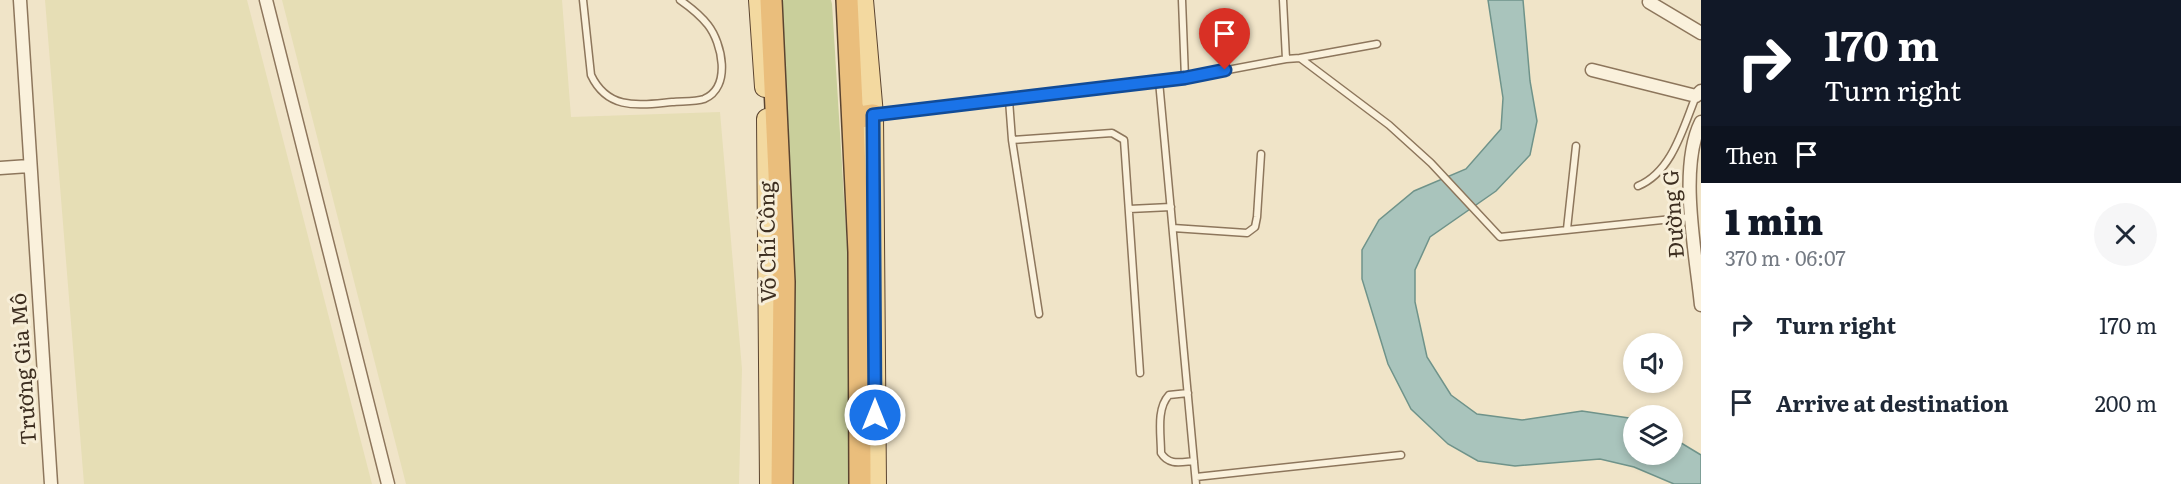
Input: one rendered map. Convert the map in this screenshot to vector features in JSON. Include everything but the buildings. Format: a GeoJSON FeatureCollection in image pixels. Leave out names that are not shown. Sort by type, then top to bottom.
{"type":"FeatureCollection","features":[{"type":"Feature","properties":{"kind":"highway","name":"Võ Chí Công"},"geometry":{"type":"LineString","coordinates":[[771,0],[784,282],[782,484]]}},
{"type":"Feature","properties":{"kind":"highway"},"geometry":{"type":"LineString","coordinates":[[852,0],[863,116],[859,252],[860,484]]}},
{"type":"Feature","properties":{"kind":"main road","name":"Võ Chí Công"},"geometry":{"type":"LineString","coordinates":[[759,0],[767,110],[770,484]]}},
{"type":"Feature","properties":{"kind":"main road"},"geometry":{"type":"LineString","coordinates":[[863,116],[876,484]]}},
{"type":"Feature","properties":{"kind":"street","name":"Trương Gia Mô"},"geometry":{"type":"LineString","coordinates":[[20,0],[51,484]]}},
{"type":"Feature","properties":{"kind":"street"},"geometry":{"type":"LineString","coordinates":[[266,0],[388,484]]}},
{"type":"Feature","properties":{"kind":"street"},"geometry":{"type":"LineString","coordinates":[[1649,2],[1701,33]]}},
{"type":"Feature","properties":{"kind":"street"},"geometry":{"type":"LineString","coordinates":[[1592,70],[1698,93]]}},
{"type":"Feature","properties":{"kind":"street","name":"Đường G"},"geometry":{"type":"LineString","coordinates":[[1701,122],[1695,134],[1689,160],[1701,305]]}},
{"type":"Feature","properties":{"kind":"street"},"geometry":{"type":"LineString","coordinates":[[0,168],[29,166]]}},
{"type":"Feature","properties":{"kind":"lane"},"geometry":{"type":"LineString","coordinates":[[583,0],[591,75],[596,87],[615,101],[634,105],[704,99],[719,85],[722,68],[718,45],[709,27],[680,0]]}},
{"type":"Feature","properties":{"kind":"lane"},"geometry":{"type":"LineString","coordinates":[[1182,0],[1185,78]]}},
{"type":"Feature","properties":{"kind":"lane"},"geometry":{"type":"LineString","coordinates":[[1283,0],[1286,59]]}},
{"type":"Feature","properties":{"kind":"lane"},"geometry":{"type":"LineString","coordinates":[[863,116],[1185,78],[1377,44]]}},
{"type":"Feature","properties":{"kind":"lane"},"geometry":{"type":"LineString","coordinates":[[1300,58],[1389,125],[1431,163],[1500,237],[1692,217]]}},
{"type":"Feature","properties":{"kind":"lane"},"geometry":{"type":"LineString","coordinates":[[1159,81],[1196,481],[1401,455]]}},
{"type":"Feature","properties":{"kind":"lane"},"geometry":{"type":"LineString","coordinates":[[1638,186],[1654,177],[1664,165],[1698,93]]}},
{"type":"Feature","properties":{"kind":"lane"},"geometry":{"type":"LineString","coordinates":[[1009,100],[1012,140],[1039,314]]}},
{"type":"Feature","properties":{"kind":"lane"},"geometry":{"type":"LineString","coordinates":[[1012,140],[1112,133],[1124,140],[1140,373]]}},
{"type":"Feature","properties":{"kind":"lane"},"geometry":{"type":"LineString","coordinates":[[1567,229],[1576,146]]}},
{"type":"Feature","properties":{"kind":"lane"},"geometry":{"type":"LineString","coordinates":[[1173,228],[1247,233],[1255,227],[1261,154]]}},
{"type":"Feature","properties":{"kind":"lane"},"geometry":{"type":"LineString","coordinates":[[1129,209],[1171,207]]}},
{"type":"Feature","properties":{"kind":"lane"},"geometry":{"type":"LineString","coordinates":[[1188,393],[1169,395],[1164,400],[1161,408],[1161,453],[1172,463],[1194,461]]}},
{"type":"Feature","properties":{"kind":"shaded area"},"geometry":{"type":"Polygon","coordinates":[[[45,0],[247,0],[372,484],[84,484],[45,0]]]}},
{"type":"Feature","properties":{"kind":"shaded area"},"geometry":{"type":"Polygon","coordinates":[[[282,0],[562,0],[571,117],[720,112],[742,369],[739,484],[406,484],[282,0]]]}},
{"type":"Feature","properties":{"kind":"green space"},"geometry":{"type":"Polygon","coordinates":[[[776,0],[831,0],[832,4],[855,375],[854,484],[789,484],[776,0]]]}},
{"type":"Feature","properties":{"kind":"water"},"geometry":{"type":"Polygon","coordinates":[[[1488,0],[1523,0],[1530,81],[1537,121],[1530,155],[1496,191],[1430,237],[1415,270],[1415,302],[1427,357],[1451,395],[1477,414],[1522,420],[1582,411],[1623,417],[1623,464],[1600,459],[1515,466],[1478,461],[1448,444],[1411,409],[1388,364],[1362,279],[1362,250],[1379,220],[1414,191],[1466,169],[1501,129],[1503,98],[1488,0]]]}},
{"type":"Feature","properties":{"kind":"water"},"geometry":{"type":"Polygon","coordinates":[[[1683,444],[1701,455],[1701,484],[1674,484],[1626,465],[1683,465],[1683,444]]]}},
{"type":"Feature","properties":{"kind":"route"},"geometry":{"type":"LineString","coordinates":[[875,415],[873,115],[1185,78],[1225,70]]}}]}
